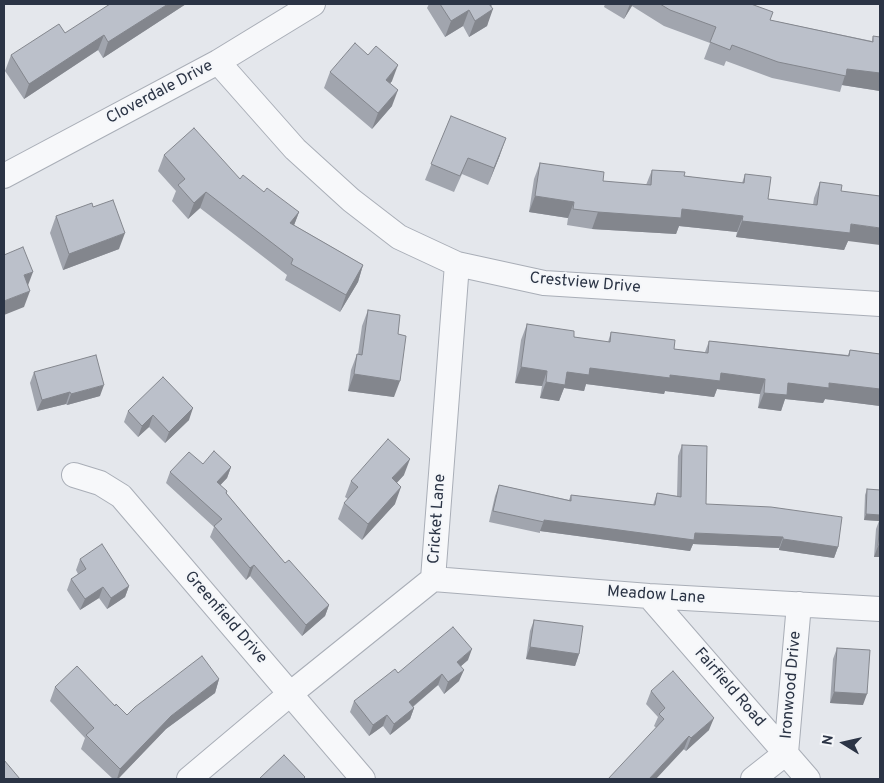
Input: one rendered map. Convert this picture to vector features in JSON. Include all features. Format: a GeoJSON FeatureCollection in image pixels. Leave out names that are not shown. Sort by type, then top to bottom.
{"type":"FeatureCollection","features":[{"type":"Feature","properties":{"kind":"street","name":"Cloverdale Drive"},"geometry":{"type":"LineString","coordinates":[[4,176],[218,62],[313,4]]}},
{"type":"Feature","properties":{"kind":"street","name":"Crestview Drive"},"geometry":{"type":"LineString","coordinates":[[218,62],[295,149],[351,200],[399,237],[457,264],[544,283],[880,304]]}},
{"type":"Feature","properties":{"kind":"street","name":"Cricket Lane"},"geometry":{"type":"LineString","coordinates":[[189,779],[290,694],[433,579],[457,264]]}},
{"type":"Feature","properties":{"kind":"street","name":"Greenfield Drive"},"geometry":{"type":"LineString","coordinates":[[74,475],[100,482],[121,496],[363,779]]}},
{"type":"Feature","properties":{"kind":"street","name":"Meadow Lane"},"geometry":{"type":"LineString","coordinates":[[433,579],[649,596],[880,609]]}},
{"type":"Feature","properties":{"kind":"street","name":"Fairfield Road"},"geometry":{"type":"LineString","coordinates":[[649,596],[808,779]]}},
{"type":"Feature","properties":{"kind":"street","name":"Ironwood Drive"},"geometry":{"type":"LineString","coordinates":[[753,779],[786,753],[799,604]]}},
{"type":"Feature","properties":{"kind":"building"},"geometry":{"type":"Polygon","coordinates":[[[110,4],[168,4],[108,42],[104,35],[29,84],[11,55],[59,24],[65,33],[110,4]]]}},
{"type":"Feature","properties":{"kind":"building"},"geometry":{"type":"Polygon","coordinates":[[[440,4],[489,4],[493,9],[475,21],[469,10],[451,21],[440,4]]]}},
{"type":"Feature","properties":{"kind":"building"},"geometry":{"type":"Polygon","coordinates":[[[660,4],[751,4],[773,12],[770,20],[873,42],[873,36],[880,37],[880,73],[847,69],[846,76],[778,62],[732,45],[730,50],[710,42],[716,27],[670,10],[660,4]]]}},
{"type":"Feature","properties":{"kind":"building"},"geometry":{"type":"Polygon","coordinates":[[[355,43],[368,55],[376,46],[398,65],[386,80],[398,90],[378,113],[330,72],[355,43]]]}},
{"type":"Feature","properties":{"kind":"building"},"geometry":{"type":"Polygon","coordinates":[[[451,116],[506,138],[494,168],[468,158],[460,176],[431,164],[451,116]]]}},
{"type":"Feature","properties":{"kind":"building"},"geometry":{"type":"Polygon","coordinates":[[[194,128],[240,179],[243,175],[264,192],[267,188],[299,212],[290,223],[363,265],[346,295],[291,264],[293,259],[206,192],[194,203],[178,185],[185,179],[164,155],[194,128]]]}},
{"type":"Feature","properties":{"kind":"building"},"geometry":{"type":"Polygon","coordinates":[[[540,163],[604,172],[603,181],[651,185],[652,170],[685,172],[684,176],[744,183],[745,174],[771,177],[768,199],[817,205],[820,182],[842,185],[841,191],[880,196],[880,228],[851,224],[850,233],[742,221],[743,216],[682,209],[681,218],[573,209],[574,202],[535,196],[540,163]]]}},
{"type":"Feature","properties":{"kind":"building"},"geometry":{"type":"Polygon","coordinates":[[[113,200],[125,233],[69,254],[56,216],[92,203],[93,207],[113,200]]]}},
{"type":"Feature","properties":{"kind":"building"},"geometry":{"type":"Polygon","coordinates":[[[23,247],[33,272],[24,275],[30,291],[4,301],[4,255],[23,247]]]}},
{"type":"Feature","properties":{"kind":"building"},"geometry":{"type":"Polygon","coordinates":[[[368,310],[400,315],[398,334],[406,336],[400,381],[354,374],[357,354],[362,355],[368,310]]]}},
{"type":"Feature","properties":{"kind":"building"},"geometry":{"type":"Polygon","coordinates":[[[527,324],[574,331],[574,337],[610,342],[611,332],[675,340],[674,349],[708,353],[709,341],[849,356],[850,350],[880,354],[880,389],[829,383],[829,388],[788,383],[787,395],[764,393],[765,379],[721,373],[720,381],[670,375],[670,378],[590,368],[589,375],[567,372],[565,385],[546,382],[547,371],[521,367],[527,324]]]}},
{"type":"Feature","properties":{"kind":"building"},"geometry":{"type":"Polygon","coordinates":[[[96,355],[104,385],[42,400],[34,372],[96,355]]]}},
{"type":"Feature","properties":{"kind":"building"},"geometry":{"type":"Polygon","coordinates":[[[163,377],[193,408],[169,432],[153,415],[142,426],[128,411],[163,377]]]}},
{"type":"Feature","properties":{"kind":"building"},"geometry":{"type":"Polygon","coordinates":[[[388,439],[410,459],[392,478],[401,487],[368,524],[344,503],[358,487],[351,481],[388,439]]]}},
{"type":"Feature","properties":{"kind":"building"},"geometry":{"type":"Polygon","coordinates":[[[682,445],[707,446],[706,504],[771,507],[842,517],[838,547],[783,539],[783,537],[695,533],[694,540],[544,520],[544,522],[493,511],[499,485],[571,501],[571,495],[655,505],[657,493],[681,497],[682,445]]]}},
{"type":"Feature","properties":{"kind":"building"},"geometry":{"type":"Polygon","coordinates":[[[214,451],[231,467],[217,482],[227,491],[226,493],[285,563],[289,560],[329,605],[306,625],[254,565],[250,568],[214,526],[222,519],[170,472],[189,452],[203,464],[214,451]]]}},
{"type":"Feature","properties":{"kind":"building"},"geometry":{"type":"Polygon","coordinates":[[[867,489],[880,490],[880,515],[866,514],[867,489]]]}},
{"type":"Feature","properties":{"kind":"building"},"geometry":{"type":"Polygon","coordinates":[[[880,518],[880,546],[878,546],[880,518]]]}},
{"type":"Feature","properties":{"kind":"building"},"geometry":{"type":"Polygon","coordinates":[[[102,544],[129,586],[111,598],[103,587],[85,599],[71,579],[86,569],[80,559],[102,544]]]}},
{"type":"Feature","properties":{"kind":"building"},"geometry":{"type":"Polygon","coordinates":[[[534,620],[583,626],[579,654],[530,647],[534,620]]]}},
{"type":"Feature","properties":{"kind":"building"},"geometry":{"type":"Polygon","coordinates":[[[453,627],[472,649],[457,662],[464,670],[448,682],[442,674],[409,702],[414,708],[394,724],[387,715],[373,725],[354,701],[395,669],[398,673],[453,627]]]}},
{"type":"Feature","properties":{"kind":"building"},"geometry":{"type":"Polygon","coordinates":[[[837,648],[870,650],[867,694],[834,692],[837,648]]]}},
{"type":"Feature","properties":{"kind":"building"},"geometry":{"type":"Polygon","coordinates":[[[202,656],[219,679],[171,716],[120,769],[86,735],[94,728],[55,687],[77,666],[115,706],[116,704],[127,715],[202,656]]]}},
{"type":"Feature","properties":{"kind":"building"},"geometry":{"type":"Polygon","coordinates":[[[673,671],[714,718],[691,738],[689,736],[649,779],[608,779],[664,719],[659,714],[665,708],[651,691],[673,671]]]}},
{"type":"Feature","properties":{"kind":"building"},"geometry":{"type":"Polygon","coordinates":[[[284,755],[305,777],[303,779],[259,779],[284,755]]]}},
{"type":"Feature","properties":{"kind":"building"},"geometry":{"type":"Polygon","coordinates":[[[4,760],[20,779],[4,779],[4,760]]]}}]}
